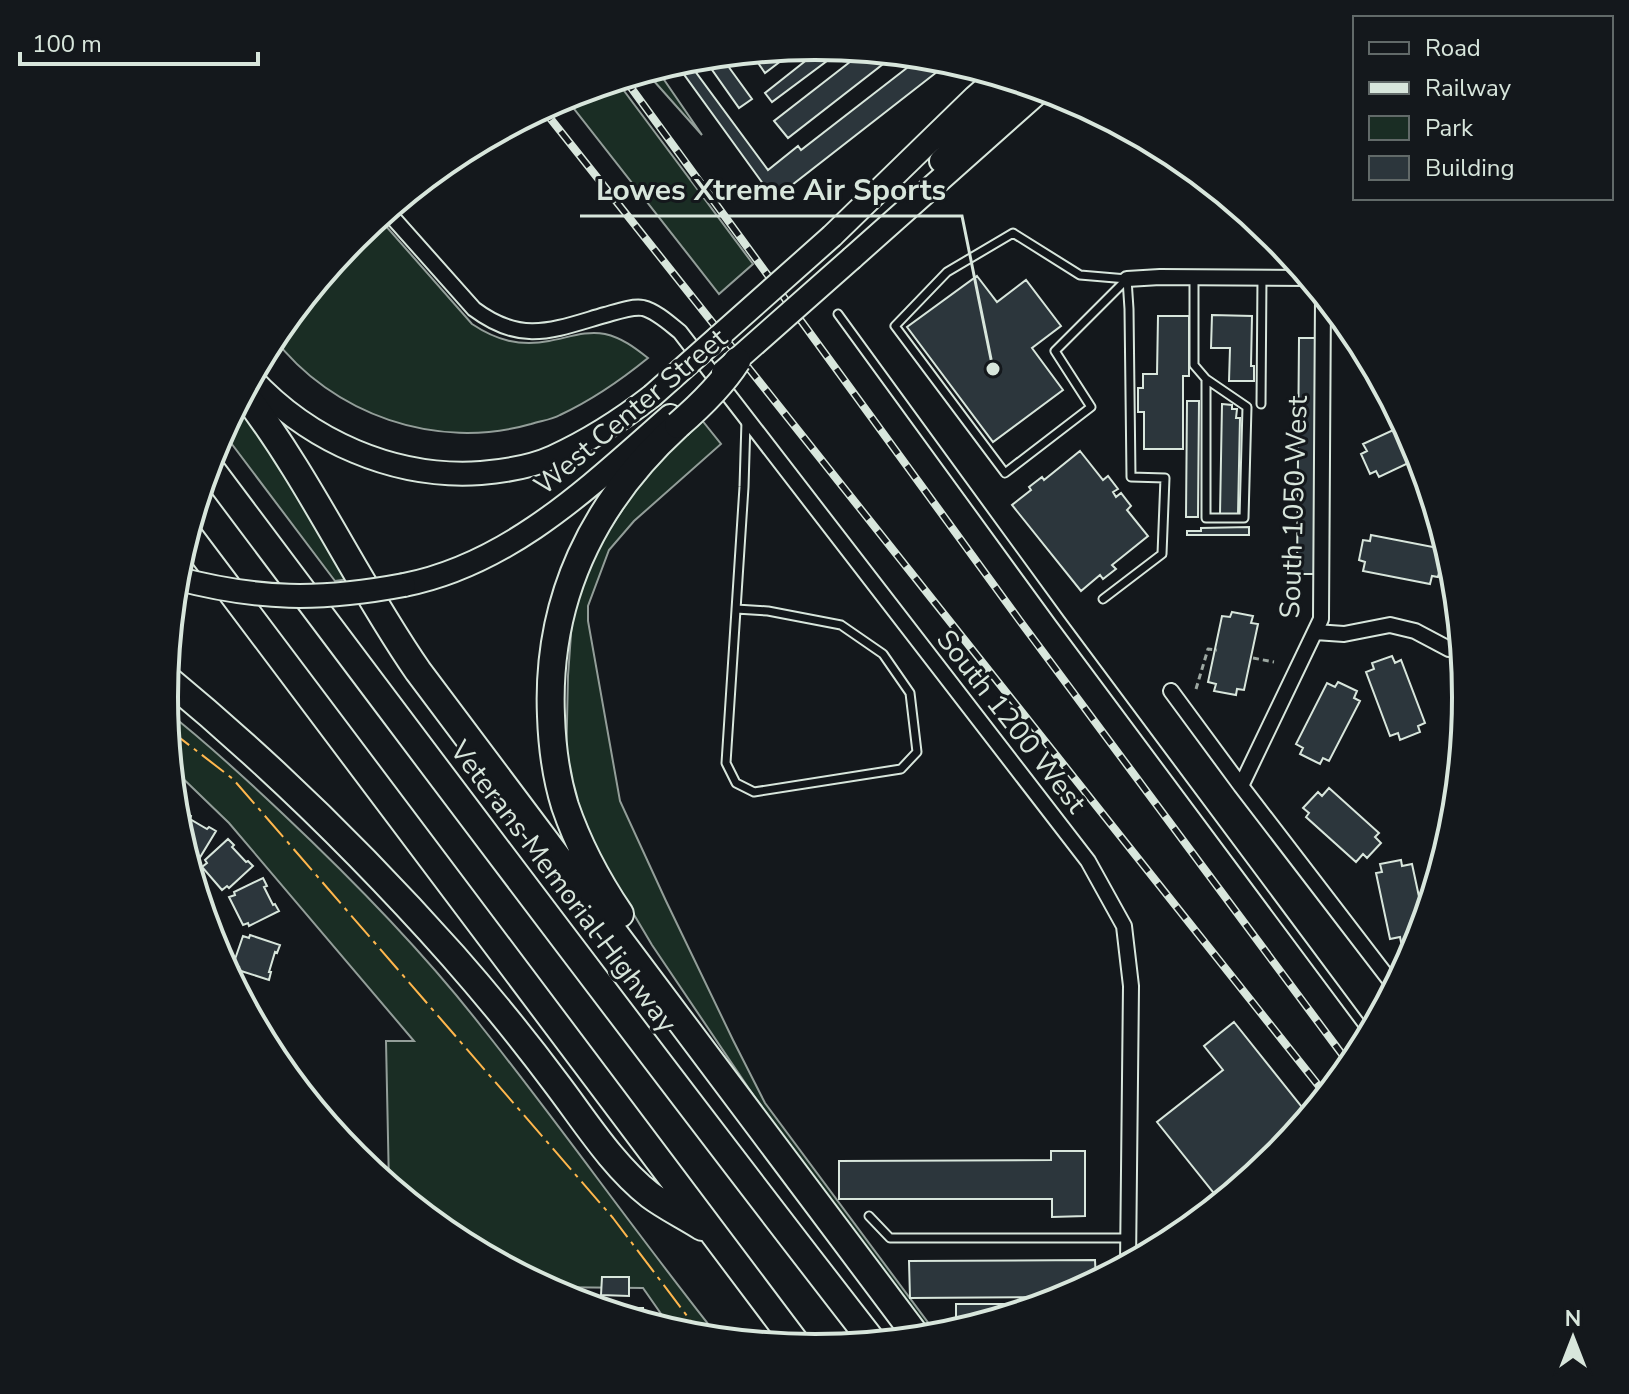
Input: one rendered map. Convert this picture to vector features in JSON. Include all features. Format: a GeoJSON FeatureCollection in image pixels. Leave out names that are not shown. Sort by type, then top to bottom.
{"type":"FeatureCollection","features":[{"type":"Feature","properties":{"kind":"highway"},"geometry":{"type":"LineString","coordinates":[[691,1033],[674,997],[608,896],[576,836],[557,771],[552,735],[555,640],[574,570],[587,541],[619,490],[674,421],[706,399],[737,361]]}},
{"type":"Feature","properties":{"kind":"highway"},"geometry":{"type":"LineString","coordinates":[[250,402],[299,472],[383,619],[418,671],[910,1327]]}},
{"type":"Feature","properties":{"kind":"highway","name":"Veterans Memorial Highway"},"geometry":{"type":"LineString","coordinates":[[217,477],[533,899],[865,1332]]}},
{"type":"Feature","properties":{"kind":"highway"},"geometry":{"type":"LineString","coordinates":[[196,545],[789,1333]]}},
{"type":"Feature","properties":{"kind":"highway"},"geometry":{"type":"LineString","coordinates":[[178,689],[287,784],[410,909],[505,1019],[636,1183],[651,1196],[715,1235]]}},
{"type":"Feature","properties":{"kind":"main road","name":"West Center Street"},"geometry":{"type":"LineString","coordinates":[[259,386],[283,409],[318,432],[380,461],[408,468],[446,473],[495,472],[552,458],[606,429],[652,396],[832,236],[989,85]]}},
{"type":"Feature","properties":{"kind":"main road"},"geometry":{"type":"LineString","coordinates":[[872,241],[947,155],[1013,92]]}},
{"type":"Feature","properties":{"kind":"main road","name":"West Center Street"},"geometry":{"type":"LineString","coordinates":[[737,361],[1031,98]]}},
{"type":"Feature","properties":{"kind":"main road","name":"West Center Street"},"geometry":{"type":"LineString","coordinates":[[189,581],[287,597],[359,593],[443,574],[481,558],[538,527],[620,460],[674,421]]}},
{"type":"Feature","properties":{"kind":"street","name":"South 1200 West"},"geometry":{"type":"LineString","coordinates":[[394,218],[474,309],[488,320],[510,329],[532,333],[642,308],[664,319],[680,332],[1088,861],[1124,926],[1131,986],[1128,1252]]}},
{"type":"Feature","properties":{"kind":"street"},"geometry":{"type":"LineString","coordinates":[[1127,279],[1294,278]]}},
{"type":"Feature","properties":{"kind":"street","name":"South 1050 West"},"geometry":{"type":"LineString","coordinates":[[1241,786],[1321,619],[1324,314]]}},
{"type":"Feature","properties":{"kind":"street"},"geometry":{"type":"LineString","coordinates":[[1315,632],[1344,634],[1390,625],[1415,631],[1449,649]]}},
{"type":"Feature","properties":{"kind":"street"},"geometry":{"type":"LineString","coordinates":[[1171,691],[1387,977]]}},
{"type":"Feature","properties":{"kind":"lane"},"geometry":{"type":"LineString","coordinates":[[1013,233],[1080,275],[1127,279],[1055,351],[1091,407],[1005,473],[895,326],[947,272],[1013,233]]}},
{"type":"Feature","properties":{"kind":"lane"},"geometry":{"type":"LineString","coordinates":[[1194,277],[1194,365],[1206,379],[1247,407],[1244,518],[1206,518],[1206,379]]}},
{"type":"Feature","properties":{"kind":"lane"},"geometry":{"type":"LineString","coordinates":[[1261,404],[1262,277]]}},
{"type":"Feature","properties":{"kind":"lane"},"geometry":{"type":"LineString","coordinates":[[1103,599],[1162,554],[1165,478],[1131,477],[1127,279]]}},
{"type":"Feature","properties":{"kind":"lane"},"geometry":{"type":"LineString","coordinates":[[838,314],[1361,1024]]}},
{"type":"Feature","properties":{"kind":"lane"},"geometry":{"type":"LineString","coordinates":[[736,609],[768,611],[841,625],[883,654],[910,693],[917,752],[901,769],[754,792],[736,783],[726,763],[746,419]]}},
{"type":"Feature","properties":{"kind":"lane"},"geometry":{"type":"LineString","coordinates":[[869,1216],[890,1238],[1128,1238]]}},
{"type":"Feature","properties":{"kind":"path"},"geometry":{"type":"LineString","coordinates":[[1196,689],[1208,649],[1217,650]]}},
{"type":"Feature","properties":{"kind":"path"},"geometry":{"type":"LineString","coordinates":[[1253,658],[1274,662]]}},
{"type":"Feature","properties":{"kind":"green space"},"geometry":{"type":"Polygon","coordinates":[[[663,79],[702,135],[654,81],[663,79]]]}},
{"type":"Feature","properties":{"kind":"green space"},"geometry":{"type":"Polygon","coordinates":[[[623,90],[753,264],[719,294],[573,107],[623,90]]]}},
{"type":"Feature","properties":{"kind":"green space"},"geometry":{"type":"Polygon","coordinates":[[[386,226],[472,324],[481,330],[509,341],[528,343],[584,334],[605,334],[628,343],[648,358],[606,389],[557,417],[495,431],[459,433],[424,429],[389,420],[356,406],[325,387],[282,347],[285,343],[336,277],[386,226]]]}},
{"type":"Feature","properties":{"kind":"green space"},"geometry":{"type":"Polygon","coordinates":[[[245,412],[349,579],[335,581],[231,443],[245,412]]]}},
{"type":"Feature","properties":{"kind":"green space"},"geometry":{"type":"Polygon","coordinates":[[[701,419],[721,444],[634,521],[609,550],[588,606],[588,621],[620,801],[765,1103],[929,1324],[919,1325],[772,1123],[652,945],[601,859],[580,809],[566,766],[572,620],[599,545],[644,477],[701,419]]]}},
{"type":"Feature","properties":{"kind":"green space"},"geometry":{"type":"Polygon","coordinates":[[[179,721],[309,839],[435,970],[709,1325],[662,1315],[643,1288],[575,1287],[533,1268],[461,1227],[389,1171],[386,1041],[414,1041],[229,823],[183,778],[179,721]]]}},
{"type":"Feature","properties":{"kind":"building"},"geometry":{"type":"Polygon","coordinates":[[[806,60],[828,60],[772,102],[765,93],[806,60]]]}},
{"type":"Feature","properties":{"kind":"building"},"geometry":{"type":"Polygon","coordinates":[[[781,61],[765,73],[758,62],[781,61]]]}},
{"type":"Feature","properties":{"kind":"building"},"geometry":{"type":"Polygon","coordinates":[[[851,61],[884,64],[788,138],[774,121],[851,61]]]}},
{"type":"Feature","properties":{"kind":"building"},"geometry":{"type":"Polygon","coordinates":[[[728,66],[752,99],[739,108],[711,68],[728,66]]]}},
{"type":"Feature","properties":{"kind":"building"},"geometry":{"type":"Polygon","coordinates":[[[908,67],[937,72],[774,199],[683,74],[695,71],[768,170],[798,146],[801,150],[908,67]]]}},
{"type":"Feature","properties":{"kind":"building"},"geometry":{"type":"Polygon","coordinates":[[[977,276],[997,302],[1026,280],[1061,326],[1032,348],[1063,390],[993,442],[907,327],[977,276]]]}},
{"type":"Feature","properties":{"kind":"building"},"geometry":{"type":"Polygon","coordinates":[[[1212,315],[1252,316],[1251,366],[1254,366],[1254,381],[1229,381],[1230,348],[1211,348],[1212,315]]]}},
{"type":"Feature","properties":{"kind":"building"},"geometry":{"type":"Polygon","coordinates":[[[1158,316],[1189,316],[1189,376],[1183,376],[1183,449],[1144,449],[1144,412],[1138,412],[1138,388],[1143,388],[1143,374],[1157,374],[1158,316]]]}},
{"type":"Feature","properties":{"kind":"building"},"geometry":{"type":"Polygon","coordinates":[[[1299,338],[1316,338],[1314,574],[1297,574],[1299,338]]]}},
{"type":"Feature","properties":{"kind":"building"},"geometry":{"type":"Polygon","coordinates":[[[1187,401],[1199,401],[1198,517],[1186,517],[1187,401]]]}},
{"type":"Feature","properties":{"kind":"building"},"geometry":{"type":"Polygon","coordinates":[[[1222,404],[1232,405],[1232,409],[1237,409],[1236,418],[1240,418],[1238,514],[1220,514],[1222,404]]]}},
{"type":"Feature","properties":{"kind":"building"},"geometry":{"type":"Polygon","coordinates":[[[1393,430],[1407,464],[1379,477],[1376,471],[1370,474],[1361,454],[1367,451],[1363,444],[1393,430]]]}},
{"type":"Feature","properties":{"kind":"building"},"geometry":{"type":"Polygon","coordinates":[[[1080,451],[1103,480],[1108,476],[1118,489],[1113,492],[1116,497],[1121,493],[1131,506],[1127,510],[1148,536],[1112,565],[1116,569],[1103,579],[1100,575],[1081,591],[1012,505],[1031,490],[1029,487],[1042,477],[1044,480],[1080,451]]]}},
{"type":"Feature","properties":{"kind":"building"},"geometry":{"type":"Polygon","coordinates":[[[1249,527],[1249,535],[1187,535],[1187,531],[1201,531],[1201,528],[1249,527]]]}},
{"type":"Feature","properties":{"kind":"building"},"geometry":{"type":"Polygon","coordinates":[[[1371,535],[1433,547],[1438,577],[1432,576],[1430,584],[1363,571],[1365,562],[1359,560],[1363,540],[1370,541],[1371,535]]]}},
{"type":"Feature","properties":{"kind":"building"},"geometry":{"type":"Polygon","coordinates":[[[1232,612],[1253,616],[1251,623],[1258,624],[1244,690],[1237,689],[1236,695],[1214,691],[1216,684],[1208,682],[1222,616],[1230,617],[1232,612]]]}},
{"type":"Feature","properties":{"kind":"building"},"geometry":{"type":"Polygon","coordinates":[[[1392,656],[1395,663],[1401,660],[1425,723],[1418,726],[1420,732],[1400,740],[1398,733],[1390,736],[1366,672],[1374,669],[1372,663],[1392,656]]]}},
{"type":"Feature","properties":{"kind":"building"},"geometry":{"type":"Polygon","coordinates":[[[1338,682],[1357,691],[1354,698],[1360,701],[1329,761],[1323,758],[1320,764],[1300,754],[1303,748],[1296,744],[1327,683],[1335,687],[1338,682]]]}},
{"type":"Feature","properties":{"kind":"building"},"geometry":{"type":"Polygon","coordinates":[[[1329,788],[1379,833],[1375,837],[1381,843],[1367,858],[1363,854],[1356,862],[1306,817],[1309,813],[1303,808],[1318,792],[1322,796],[1329,788]]]}},
{"type":"Feature","properties":{"kind":"building"},"geometry":{"type":"Polygon","coordinates":[[[189,815],[190,819],[216,831],[199,859],[189,815]]]}},
{"type":"Feature","properties":{"kind":"building"},"geometry":{"type":"Polygon","coordinates":[[[228,839],[234,845],[232,847],[253,866],[229,888],[227,886],[222,890],[202,867],[207,863],[205,860],[228,839]]]}},
{"type":"Feature","properties":{"kind":"building"},"geometry":{"type":"Polygon","coordinates":[[[1401,860],[1402,866],[1412,864],[1419,898],[1403,942],[1400,937],[1390,939],[1376,873],[1382,872],[1380,864],[1401,860]]]}},
{"type":"Feature","properties":{"kind":"building"},"geometry":{"type":"Polygon","coordinates":[[[263,878],[267,886],[264,887],[279,911],[249,926],[248,923],[243,925],[229,897],[263,878]]]}},
{"type":"Feature","properties":{"kind":"building"},"geometry":{"type":"Polygon","coordinates":[[[250,935],[280,945],[275,952],[269,980],[239,970],[235,960],[243,936],[249,938],[250,935]]]}},
{"type":"Feature","properties":{"kind":"building"},"geometry":{"type":"Polygon","coordinates":[[[1234,1022],[1302,1107],[1265,1147],[1214,1193],[1157,1122],[1223,1070],[1204,1046],[1234,1022]]]}},
{"type":"Feature","properties":{"kind":"building"},"geometry":{"type":"Polygon","coordinates":[[[1051,1151],[1085,1151],[1085,1216],[1052,1217],[1052,1199],[839,1199],[839,1161],[1051,1160],[1051,1151]]]}},
{"type":"Feature","properties":{"kind":"building"},"geometry":{"type":"Polygon","coordinates":[[[1095,1260],[1095,1268],[1027,1297],[910,1298],[909,1261],[1095,1260]]]}},
{"type":"Feature","properties":{"kind":"building"},"geometry":{"type":"Polygon","coordinates":[[[602,1277],[629,1277],[629,1296],[601,1295],[602,1277]]]}},
{"type":"Feature","properties":{"kind":"building"},"geometry":{"type":"Polygon","coordinates":[[[956,1304],[1006,1304],[979,1312],[956,1318],[956,1304]]]}},
{"type":"Feature","properties":{"kind":"railway"},"geometry":{"type":"LineString","coordinates":[[631,88],[1020,621],[1342,1054]]}},
{"type":"Feature","properties":{"kind":"railway"},"geometry":{"type":"LineString","coordinates":[[550,118],[1319,1086]]}},
{"type":"Feature","properties":{"kind":"power"},"geometry":{"type":"LineString","coordinates":[[179,737],[233,779],[613,1218],[692,1322]]}},
{"type":"Feature","properties":{"kind":"place","name":"Lowes Xtreme Air Sports"},"geometry":{"type":"Point","coordinates":[993,369]}}]}
